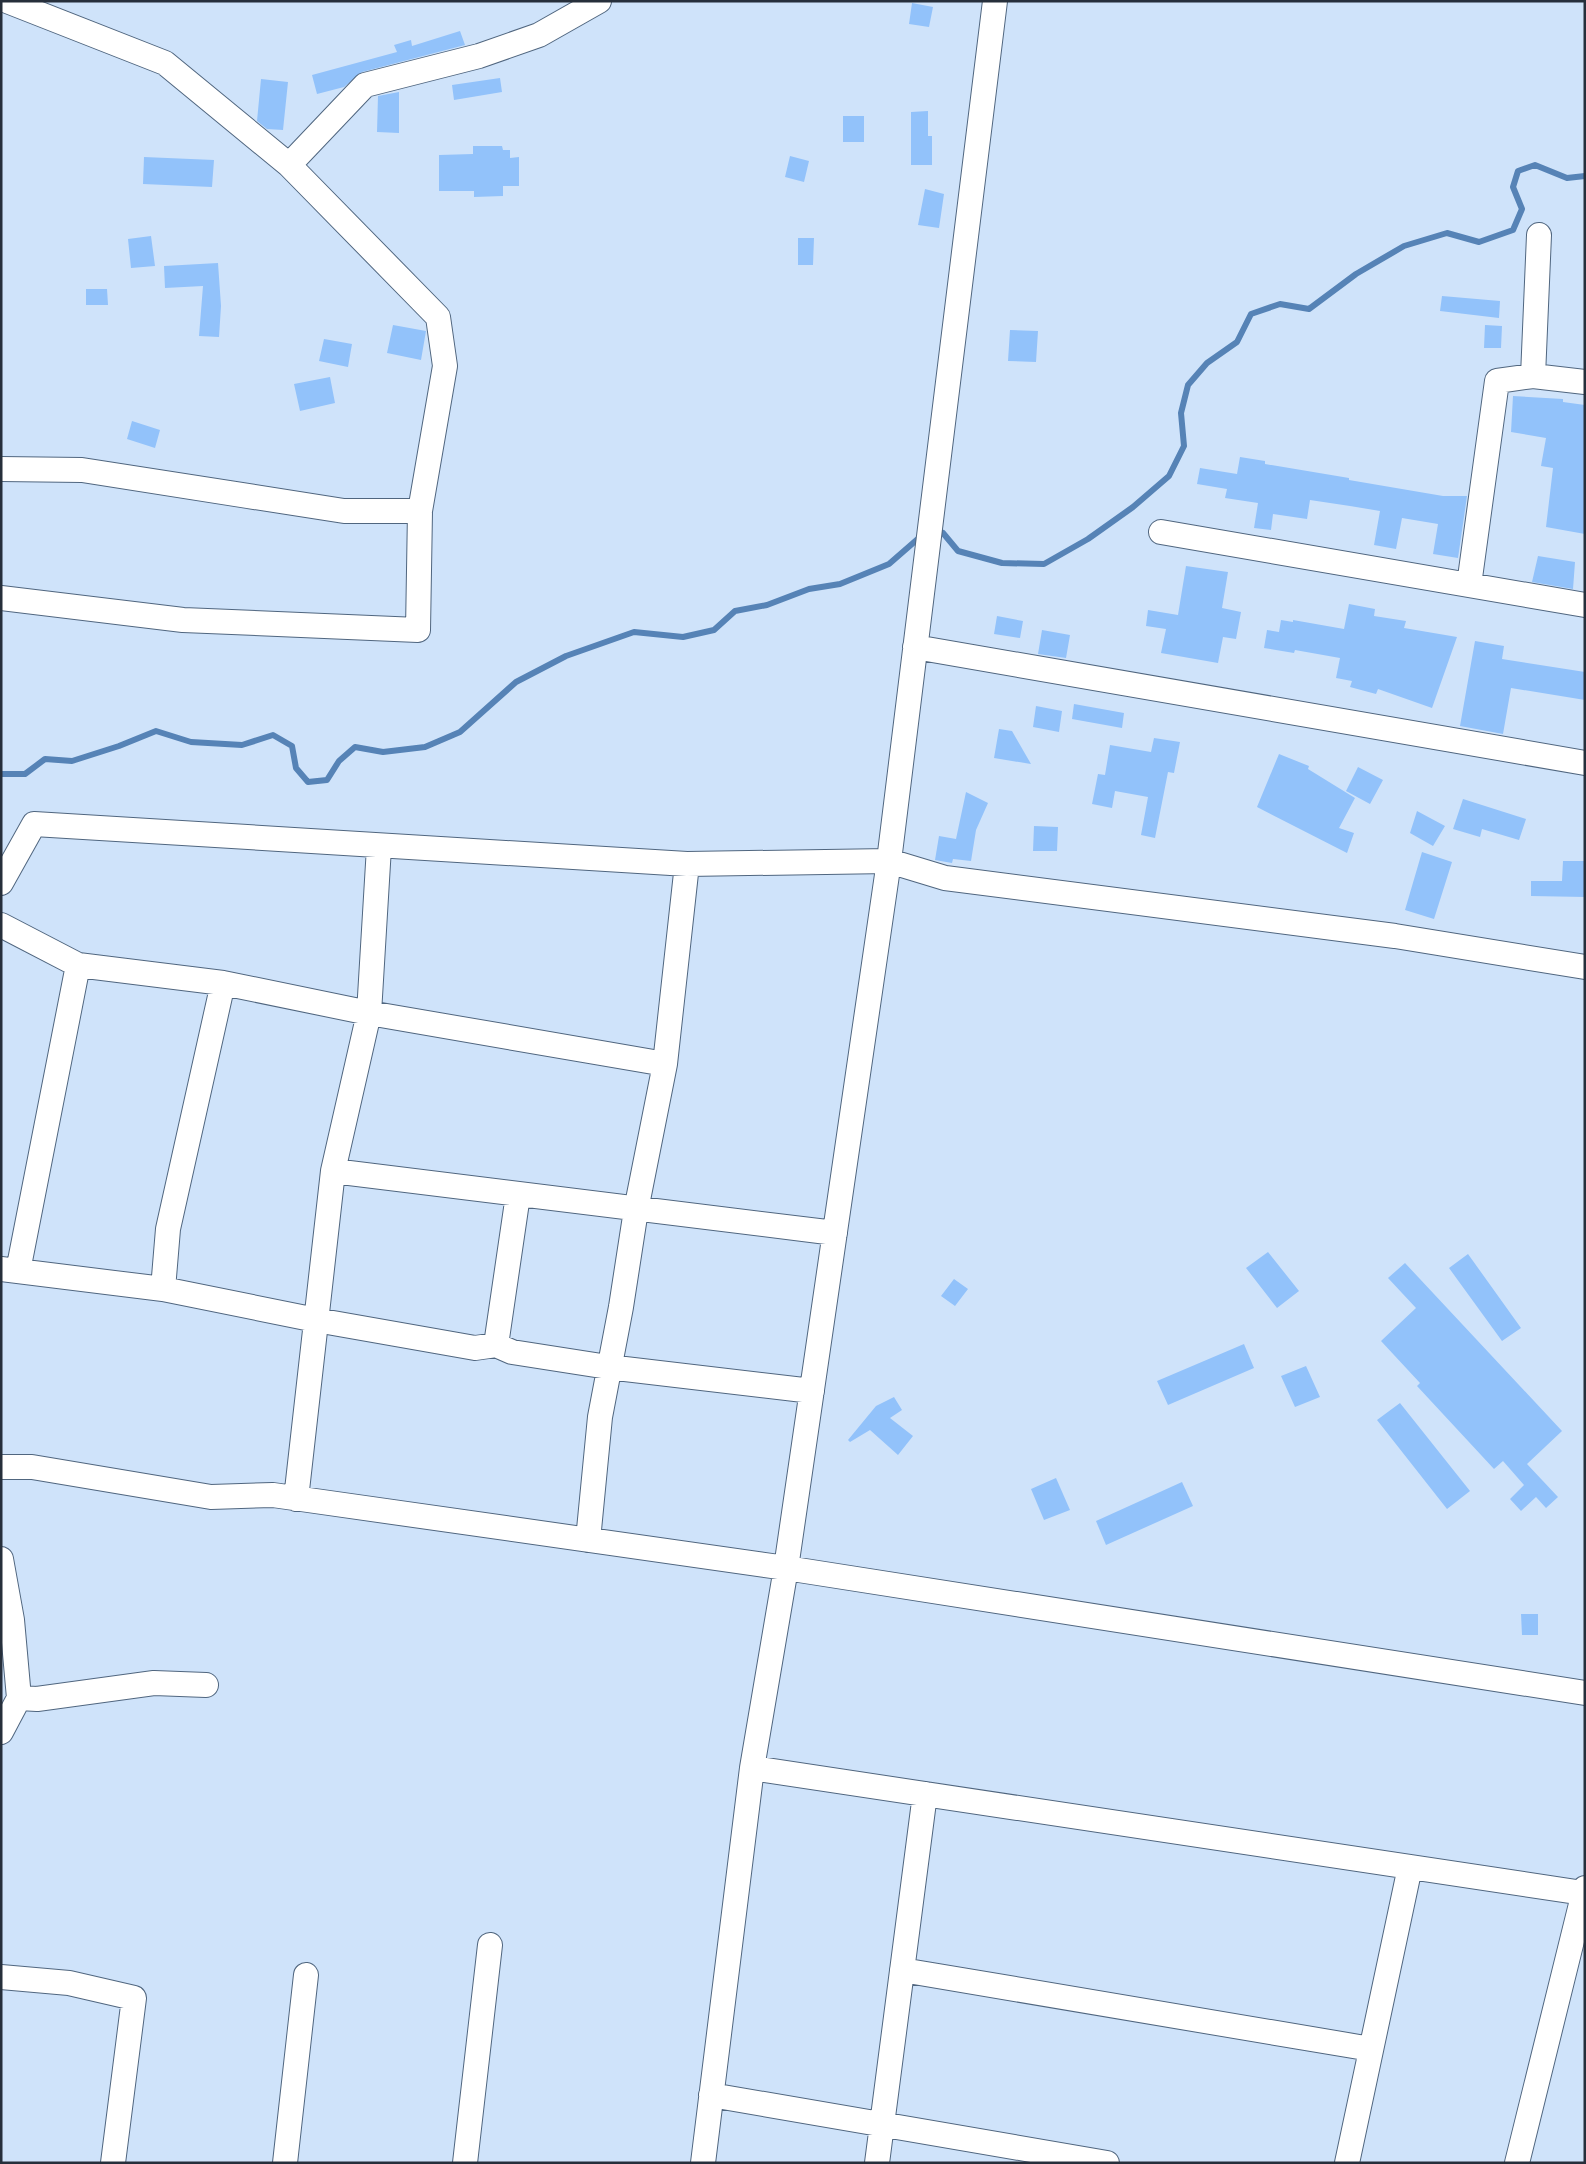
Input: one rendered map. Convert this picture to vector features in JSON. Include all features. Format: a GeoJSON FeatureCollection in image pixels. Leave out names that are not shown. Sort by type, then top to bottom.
{"type":"FeatureCollection","features":[{"type":"Feature","properties":{"kind":"street"},"geometry":{"type":"LineString","coordinates":[[1,598],[183,620],[418,630],[420,510],[445,366],[438,317],[289,166],[165,63],[7,1]]}},
{"type":"Feature","properties":{"kind":"street"},"geometry":{"type":"LineString","coordinates":[[289,166],[365,84],[479,56],[539,35],[598,1]]}},
{"type":"Feature","properties":{"kind":"street"},"geometry":{"type":"LineString","coordinates":[[703,2163],[752,1768],[786,1568],[889,861],[995,1]]}},
{"type":"Feature","properties":{"kind":"street"},"geometry":{"type":"LineString","coordinates":[[1532,376],[1540,235]]}},
{"type":"Feature","properties":{"kind":"street"},"geometry":{"type":"LineString","coordinates":[[1469,585],[1497,381],[1532,376],[1585,382]]}},
{"type":"Feature","properties":{"kind":"street"},"geometry":{"type":"LineString","coordinates":[[1,470],[82,470],[344,510],[420,510]]}},
{"type":"Feature","properties":{"kind":"street"},"geometry":{"type":"LineString","coordinates":[[1161,532],[1585,605]]}},
{"type":"Feature","properties":{"kind":"street"},"geometry":{"type":"LineString","coordinates":[[915,647],[1585,763]]}},
{"type":"Feature","properties":{"kind":"street"},"geometry":{"type":"LineString","coordinates":[[1,883],[34,824],[378,847],[687,864],[889,861],[945,878],[1395,936],[1585,967]]}},
{"type":"Feature","properties":{"kind":"street"},"geometry":{"type":"LineString","coordinates":[[296,1499],[333,1171],[369,1013],[378,847]]}},
{"type":"Feature","properties":{"kind":"street"},"geometry":{"type":"LineString","coordinates":[[588,1540],[600,1417],[608,1366],[621,1307],[636,1210],[665,1064],[687,864]]}},
{"type":"Feature","properties":{"kind":"street"},"geometry":{"type":"LineString","coordinates":[[1,925],[78,965],[223,984],[369,1013],[665,1064]]}},
{"type":"Feature","properties":{"kind":"street"},"geometry":{"type":"LineString","coordinates":[[78,965],[10,1270],[163,1289],[316,1320],[475,1348],[496,1345],[512,1352],[608,1366],[812,1391]]}},
{"type":"Feature","properties":{"kind":"street"},"geometry":{"type":"LineString","coordinates":[[163,1289],[168,1229],[223,984]]}},
{"type":"Feature","properties":{"kind":"street"},"geometry":{"type":"LineString","coordinates":[[333,1171],[636,1210],[835,1233]]}},
{"type":"Feature","properties":{"kind":"street"},"geometry":{"type":"LineString","coordinates":[[496,1345],[518,1195]]}},
{"type":"Feature","properties":{"kind":"street"},"geometry":{"type":"LineString","coordinates":[[1,1467],[32,1467],[211,1497],[273,1495],[786,1568],[1585,1693]]}},
{"type":"Feature","properties":{"kind":"street"},"geometry":{"type":"LineString","coordinates":[[1,1559],[12,1620],[19,1698],[1,1732]]}},
{"type":"Feature","properties":{"kind":"street"},"geometry":{"type":"LineString","coordinates":[[19,1698],[37,1699],[154,1683],[206,1685]]}},
{"type":"Feature","properties":{"kind":"street"},"geometry":{"type":"LineString","coordinates":[[752,1768],[1410,1867],[1584,1891],[1517,2163]]}},
{"type":"Feature","properties":{"kind":"street"},"geometry":{"type":"LineString","coordinates":[[877,2163],[925,1794]]}},
{"type":"Feature","properties":{"kind":"street"},"geometry":{"type":"LineString","coordinates":[[1347,2163],[1410,1867]]}},
{"type":"Feature","properties":{"kind":"street"},"geometry":{"type":"LineString","coordinates":[[465,2163],[490,1945]]}},
{"type":"Feature","properties":{"kind":"street"},"geometry":{"type":"LineString","coordinates":[[902,1970],[1371,2049]]}},
{"type":"Feature","properties":{"kind":"street"},"geometry":{"type":"LineString","coordinates":[[285,2163],[306,1975]]}},
{"type":"Feature","properties":{"kind":"street"},"geometry":{"type":"LineString","coordinates":[[1,1977],[69,1983],[134,1998],[113,2163]]}},
{"type":"Feature","properties":{"kind":"street"},"geometry":{"type":"LineString","coordinates":[[711,2095],[1107,2163]]}},
{"type":"Feature","properties":{"kind":"building"},"geometry":{"type":"Polygon","coordinates":[[[912,3],[933,7],[929,27],[909,24],[912,3]]]}},
{"type":"Feature","properties":{"kind":"building"},"geometry":{"type":"Polygon","coordinates":[[[460,31],[465,45],[362,72],[344,87],[317,94],[312,75],[397,52],[394,45],[411,40],[412,46],[460,31]]]}},
{"type":"Feature","properties":{"kind":"building"},"geometry":{"type":"Polygon","coordinates":[[[500,78],[502,92],[454,100],[452,85],[500,78]]]}},
{"type":"Feature","properties":{"kind":"building"},"geometry":{"type":"Polygon","coordinates":[[[261,79],[288,82],[283,130],[267,129],[257,121],[261,79]]]}},
{"type":"Feature","properties":{"kind":"building"},"geometry":{"type":"Polygon","coordinates":[[[399,92],[399,133],[377,132],[378,96],[399,92]]]}},
{"type":"Feature","properties":{"kind":"building"},"geometry":{"type":"Polygon","coordinates":[[[928,111],[928,136],[932,136],[932,165],[911,165],[911,112],[928,111]]]}},
{"type":"Feature","properties":{"kind":"building"},"geometry":{"type":"Polygon","coordinates":[[[843,116],[864,116],[864,142],[843,142],[843,116]]]}},
{"type":"Feature","properties":{"kind":"building"},"geometry":{"type":"Polygon","coordinates":[[[473,146],[502,146],[503,150],[510,150],[510,158],[519,157],[519,186],[503,186],[503,196],[474,197],[474,191],[439,191],[439,155],[473,154],[473,146]]]}},
{"type":"Feature","properties":{"kind":"building"},"geometry":{"type":"Polygon","coordinates":[[[790,156],[809,161],[804,182],[785,177],[790,156]]]}},
{"type":"Feature","properties":{"kind":"building"},"geometry":{"type":"Polygon","coordinates":[[[144,157],[214,160],[212,187],[143,184],[144,157]]]}},
{"type":"Feature","properties":{"kind":"building"},"geometry":{"type":"Polygon","coordinates":[[[925,189],[944,194],[939,228],[918,225],[925,189]]]}},
{"type":"Feature","properties":{"kind":"building"},"geometry":{"type":"Polygon","coordinates":[[[151,236],[155,266],[131,268],[128,239],[151,236]]]}},
{"type":"Feature","properties":{"kind":"building"},"geometry":{"type":"Polygon","coordinates":[[[798,238],[814,238],[813,265],[798,265],[798,238]]]}},
{"type":"Feature","properties":{"kind":"building"},"geometry":{"type":"Polygon","coordinates":[[[218,263],[221,306],[219,337],[199,336],[203,286],[165,288],[164,266],[218,263]]]}},
{"type":"Feature","properties":{"kind":"building"},"geometry":{"type":"Polygon","coordinates":[[[86,289],[107,289],[108,305],[86,305],[86,289]]]}},
{"type":"Feature","properties":{"kind":"building"},"geometry":{"type":"Polygon","coordinates":[[[1442,296],[1500,301],[1499,318],[1440,311],[1442,296]]]}},
{"type":"Feature","properties":{"kind":"building"},"geometry":{"type":"Polygon","coordinates":[[[393,325],[426,331],[421,360],[387,353],[393,325]]]}},
{"type":"Feature","properties":{"kind":"building"},"geometry":{"type":"Polygon","coordinates":[[[1485,325],[1502,326],[1501,348],[1484,348],[1485,325]]]}},
{"type":"Feature","properties":{"kind":"building"},"geometry":{"type":"Polygon","coordinates":[[[1010,330],[1038,331],[1036,362],[1008,361],[1010,330]]]}},
{"type":"Feature","properties":{"kind":"building"},"geometry":{"type":"Polygon","coordinates":[[[324,339],[352,344],[348,367],[319,361],[324,339]]]}},
{"type":"Feature","properties":{"kind":"building"},"geometry":{"type":"Polygon","coordinates":[[[330,377],[335,403],[300,411],[294,384],[330,377]]]}},
{"type":"Feature","properties":{"kind":"building"},"geometry":{"type":"Polygon","coordinates":[[[1513,396],[1563,399],[1563,402],[1585,405],[1585,534],[1546,527],[1553,468],[1541,466],[1546,438],[1511,432],[1513,396]]]}},
{"type":"Feature","properties":{"kind":"building"},"geometry":{"type":"Polygon","coordinates":[[[132,421],[160,430],[155,448],[127,439],[132,421]]]}},
{"type":"Feature","properties":{"kind":"building"},"geometry":{"type":"Polygon","coordinates":[[[1240,457],[1265,461],[1265,464],[1349,478],[1349,480],[1443,496],[1467,496],[1458,558],[1433,554],[1438,524],[1402,518],[1396,549],[1374,545],[1380,511],[1310,500],[1307,519],[1273,514],[1271,530],[1254,528],[1258,503],[1225,498],[1227,489],[1197,484],[1200,468],[1237,474],[1240,457]]]}},
{"type":"Feature","properties":{"kind":"building"},"geometry":{"type":"Polygon","coordinates":[[[1538,556],[1575,562],[1573,589],[1532,582],[1538,556]]]}},
{"type":"Feature","properties":{"kind":"building"},"geometry":{"type":"Polygon","coordinates":[[[1186,566],[1228,572],[1222,608],[1241,612],[1236,639],[1223,637],[1218,663],[1161,653],[1166,629],[1146,626],[1148,610],[1178,615],[1186,566]]]}},
{"type":"Feature","properties":{"kind":"building"},"geometry":{"type":"Polygon","coordinates":[[[1349,604],[1375,609],[1374,616],[1406,621],[1404,628],[1457,637],[1432,708],[1378,689],[1376,694],[1350,687],[1352,681],[1336,678],[1340,658],[1295,650],[1294,653],[1264,648],[1267,630],[1279,632],[1281,620],[1293,622],[1293,620],[1344,629],[1349,604]]]}},
{"type":"Feature","properties":{"kind":"building"},"geometry":{"type":"Polygon","coordinates":[[[997,616],[1023,621],[1020,638],[994,634],[997,616]]]}},
{"type":"Feature","properties":{"kind":"building"},"geometry":{"type":"Polygon","coordinates":[[[1042,630],[1070,635],[1066,658],[1038,654],[1042,630]]]}},
{"type":"Feature","properties":{"kind":"building"},"geometry":{"type":"Polygon","coordinates":[[[1475,641],[1504,646],[1502,659],[1585,672],[1585,700],[1511,688],[1503,734],[1460,726],[1475,641]]]}},
{"type":"Feature","properties":{"kind":"building"},"geometry":{"type":"Polygon","coordinates":[[[1074,704],[1124,713],[1122,728],[1072,719],[1074,704]]]}},
{"type":"Feature","properties":{"kind":"building"},"geometry":{"type":"Polygon","coordinates":[[[1036,706],[1062,711],[1059,732],[1033,727],[1036,706]]]}},
{"type":"Feature","properties":{"kind":"building"},"geometry":{"type":"Polygon","coordinates":[[[999,729],[1012,731],[1031,764],[994,758],[999,729]]]}},
{"type":"Feature","properties":{"kind":"building"},"geometry":{"type":"Polygon","coordinates":[[[1154,738],[1180,742],[1174,773],[1168,772],[1155,838],[1141,835],[1148,797],[1115,791],[1112,808],[1092,804],[1098,774],[1105,775],[1110,745],[1151,752],[1154,738]]]}},
{"type":"Feature","properties":{"kind":"building"},"geometry":{"type":"Polygon","coordinates":[[[1279,754],[1309,766],[1308,769],[1355,798],[1339,828],[1354,833],[1347,853],[1257,807],[1279,754]]]}},
{"type":"Feature","properties":{"kind":"building"},"geometry":{"type":"Polygon","coordinates":[[[1358,767],[1383,780],[1370,804],[1346,791],[1358,767]]]}},
{"type":"Feature","properties":{"kind":"building"},"geometry":{"type":"Polygon","coordinates":[[[966,792],[988,803],[976,830],[971,861],[953,859],[952,863],[935,860],[939,836],[956,839],[966,792]]]}},
{"type":"Feature","properties":{"kind":"building"},"geometry":{"type":"Polygon","coordinates":[[[1463,799],[1526,819],[1519,840],[1482,829],[1480,837],[1453,829],[1463,799]]]}},
{"type":"Feature","properties":{"kind":"building"},"geometry":{"type":"Polygon","coordinates":[[[1417,811],[1445,826],[1433,846],[1410,833],[1417,811]]]}},
{"type":"Feature","properties":{"kind":"building"},"geometry":{"type":"Polygon","coordinates":[[[1034,826],[1058,827],[1057,851],[1033,851],[1034,826]]]}},
{"type":"Feature","properties":{"kind":"building"},"geometry":{"type":"Polygon","coordinates":[[[1422,852],[1452,862],[1434,919],[1405,910],[1422,852]]]}},
{"type":"Feature","properties":{"kind":"building"},"geometry":{"type":"Polygon","coordinates":[[[1563,861],[1585,861],[1585,897],[1531,896],[1531,881],[1562,881],[1563,861]]]}},
{"type":"Feature","properties":{"kind":"building"},"geometry":{"type":"Polygon","coordinates":[[[1268,1252],[1299,1291],[1277,1308],[1246,1268],[1268,1252]]]}},
{"type":"Feature","properties":{"kind":"building"},"geometry":{"type":"Polygon","coordinates":[[[1468,1254],[1521,1328],[1502,1341],[1449,1268],[1468,1254]]]}},
{"type":"Feature","properties":{"kind":"building"},"geometry":{"type":"Polygon","coordinates":[[[1405,1263],[1562,1431],[1527,1464],[1558,1497],[1546,1508],[1536,1497],[1521,1511],[1510,1499],[1524,1485],[1503,1461],[1494,1469],[1417,1386],[1420,1383],[1381,1341],[1416,1308],[1388,1278],[1405,1263]]]}},
{"type":"Feature","properties":{"kind":"building"},"geometry":{"type":"Polygon","coordinates":[[[954,1279],[968,1289],[955,1306],[941,1296],[954,1279]]]}},
{"type":"Feature","properties":{"kind":"building"},"geometry":{"type":"Polygon","coordinates":[[[1244,1344],[1254,1368],[1168,1405],[1157,1381],[1244,1344]]]}},
{"type":"Feature","properties":{"kind":"building"},"geometry":{"type":"Polygon","coordinates":[[[1306,1366],[1320,1397],[1295,1407],[1281,1376],[1306,1366]]]}},
{"type":"Feature","properties":{"kind":"building"},"geometry":{"type":"Polygon","coordinates":[[[894,1397],[902,1410],[890,1418],[913,1436],[898,1455],[870,1430],[850,1442],[848,1440],[876,1406],[894,1397]]]}},
{"type":"Feature","properties":{"kind":"building"},"geometry":{"type":"Polygon","coordinates":[[[1400,1403],[1470,1491],[1447,1509],[1377,1420],[1400,1403]]]}},
{"type":"Feature","properties":{"kind":"building"},"geometry":{"type":"Polygon","coordinates":[[[1056,1478],[1070,1510],[1044,1520],[1031,1489],[1056,1478]]]}},
{"type":"Feature","properties":{"kind":"building"},"geometry":{"type":"Polygon","coordinates":[[[1182,1482],[1193,1506],[1106,1545],[1096,1521],[1182,1482]]]}},
{"type":"Feature","properties":{"kind":"building"},"geometry":{"type":"Polygon","coordinates":[[[1521,1614],[1538,1614],[1538,1635],[1522,1635],[1521,1614]]]}},
{"type":"Feature","properties":{"kind":"waterway"},"geometry":{"type":"LineString","coordinates":[[943,533],[958,551],[1002,563],[1044,564],[1088,539],[1133,507],[1169,476],[1184,446],[1181,413],[1188,385],[1207,363],[1237,342],[1251,314],[1280,304],[1309,309],[1356,274],[1404,246],[1447,233],[1479,242],[1513,230],[1522,209],[1513,187],[1518,171],[1535,165],[1567,178],[1585,176]]}},
{"type":"Feature","properties":{"kind":"waterway"},"geometry":{"type":"LineString","coordinates":[[1,774],[25,774],[45,759],[72,761],[119,746],[156,731],[191,742],[242,745],[273,735],[292,746],[296,768],[308,782],[327,780],[339,761],[355,747],[383,752],[425,747],[460,732],[516,682],[566,656],[634,632],[683,637],[714,630],[735,611],[767,605],[809,589],[840,584],[889,564],[920,537]]}}]}
